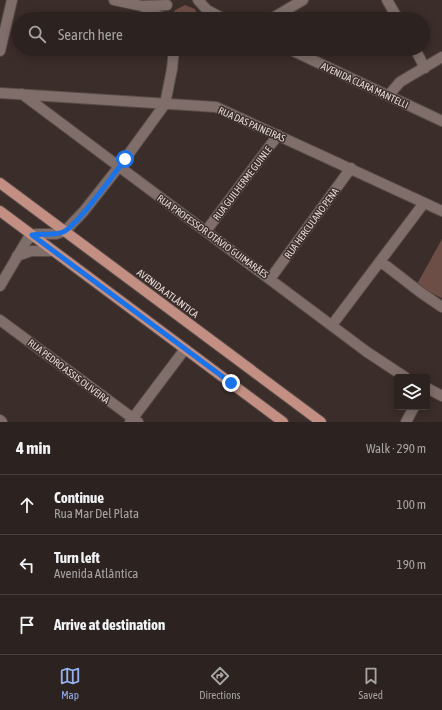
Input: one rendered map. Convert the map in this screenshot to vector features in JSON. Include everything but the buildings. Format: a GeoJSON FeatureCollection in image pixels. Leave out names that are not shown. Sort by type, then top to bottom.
{"type":"FeatureCollection","features":[{"type":"Feature","properties":{"kind":"main road","name":"AVENIDA ATLÂNTICA"},"geometry":{"type":"LineString","coordinates":[[0,183],[321,422]]}},
{"type":"Feature","properties":{"kind":"main road"},"geometry":{"type":"LineString","coordinates":[[0,211],[283,422]]}},
{"type":"Feature","properties":{"kind":"street"},"geometry":{"type":"LineString","coordinates":[[0,51],[12,0]]}},
{"type":"Feature","properties":{"kind":"street"},"geometry":{"type":"LineString","coordinates":[[114,0],[142,6],[170,2]]}},
{"type":"Feature","properties":{"kind":"street"},"geometry":{"type":"LineString","coordinates":[[198,0],[205,12]]}},
{"type":"Feature","properties":{"kind":"street"},"geometry":{"type":"LineString","coordinates":[[283,12],[303,0]]}},
{"type":"Feature","properties":{"kind":"street"},"geometry":{"type":"LineString","coordinates":[[387,0],[394,12]]}},
{"type":"Feature","properties":{"kind":"street"},"geometry":{"type":"LineString","coordinates":[[165,12],[170,2]]}},
{"type":"Feature","properties":{"kind":"street"},"geometry":{"type":"LineString","coordinates":[[142,6],[151,12]]}},
{"type":"Feature","properties":{"kind":"street"},"geometry":{"type":"LineString","coordinates":[[0,286],[27,240],[32,235],[56,234],[64,231],[74,223],[119,167],[165,104],[173,56]]}},
{"type":"Feature","properties":{"kind":"street"},"geometry":{"type":"LineString","coordinates":[[172,69],[178,56]]}},
{"type":"Feature","properties":{"kind":"street","name":"AVENIDA CLARA MANTELLI"},"geometry":{"type":"LineString","coordinates":[[304,56],[442,121]]}},
{"type":"Feature","properties":{"kind":"street"},"geometry":{"type":"LineString","coordinates":[[419,56],[425,68]]}},
{"type":"Feature","properties":{"kind":"street"},"geometry":{"type":"LineString","coordinates":[[388,96],[400,82],[442,57]]}},
{"type":"Feature","properties":{"kind":"street","name":"RUA DAS PAINEIRAS"},"geometry":{"type":"LineString","coordinates":[[0,93],[216,107],[442,211]]}},
{"type":"Feature","properties":{"kind":"street","name":"RUA PROFESSOR OTÁVIO GUIMARÃES"},"geometry":{"type":"LineString","coordinates":[[22,94],[367,352],[400,374]]}},
{"type":"Feature","properties":{"kind":"street","name":"RUA GUILHERME GUINLE"},"geometry":{"type":"LineString","coordinates":[[206,231],[278,135]]}},
{"type":"Feature","properties":{"kind":"street","name":"RUA HERCULANO PENA"},"geometry":{"type":"LineString","coordinates":[[270,279],[351,168]]}},
{"type":"Feature","properties":{"kind":"street"},"geometry":{"type":"LineString","coordinates":[[332,325],[424,202]]}},
{"type":"Feature","properties":{"kind":"street"},"geometry":{"type":"LineString","coordinates":[[17,256],[31,251],[53,251]]}},
{"type":"Feature","properties":{"kind":"street"},"geometry":{"type":"LineString","coordinates":[[380,261],[408,284],[442,307]]}},
{"type":"Feature","properties":{"kind":"street","name":"RUA PEDRO ASSIS OLIVEIRA"},"geometry":{"type":"LineString","coordinates":[[0,320],[134,421]]}},
{"type":"Feature","properties":{"kind":"street"},"geometry":{"type":"LineString","coordinates":[[134,421],[185,348]]}},
{"type":"Feature","properties":{"kind":"street"},"geometry":{"type":"LineString","coordinates":[[430,390],[442,396]]}},
{"type":"Feature","properties":{"kind":"street"},"geometry":{"type":"LineString","coordinates":[[406,422],[412,410]]}},
{"type":"Feature","properties":{"kind":"shaded area"},"geometry":{"type":"Polygon","coordinates":[[[185,5],[195,9],[196,12],[174,12],[175,10],[185,5]]]}},
{"type":"Feature","properties":{"kind":"shaded area"},"geometry":{"type":"Polygon","coordinates":[[[442,239],[442,298],[416,286],[442,239]]]}},
{"type":"Feature","properties":{"kind":"route"},"geometry":{"type":"LineString","coordinates":[[125,159],[74,223],[64,231],[56,234],[32,235],[231,383]]}}]}
